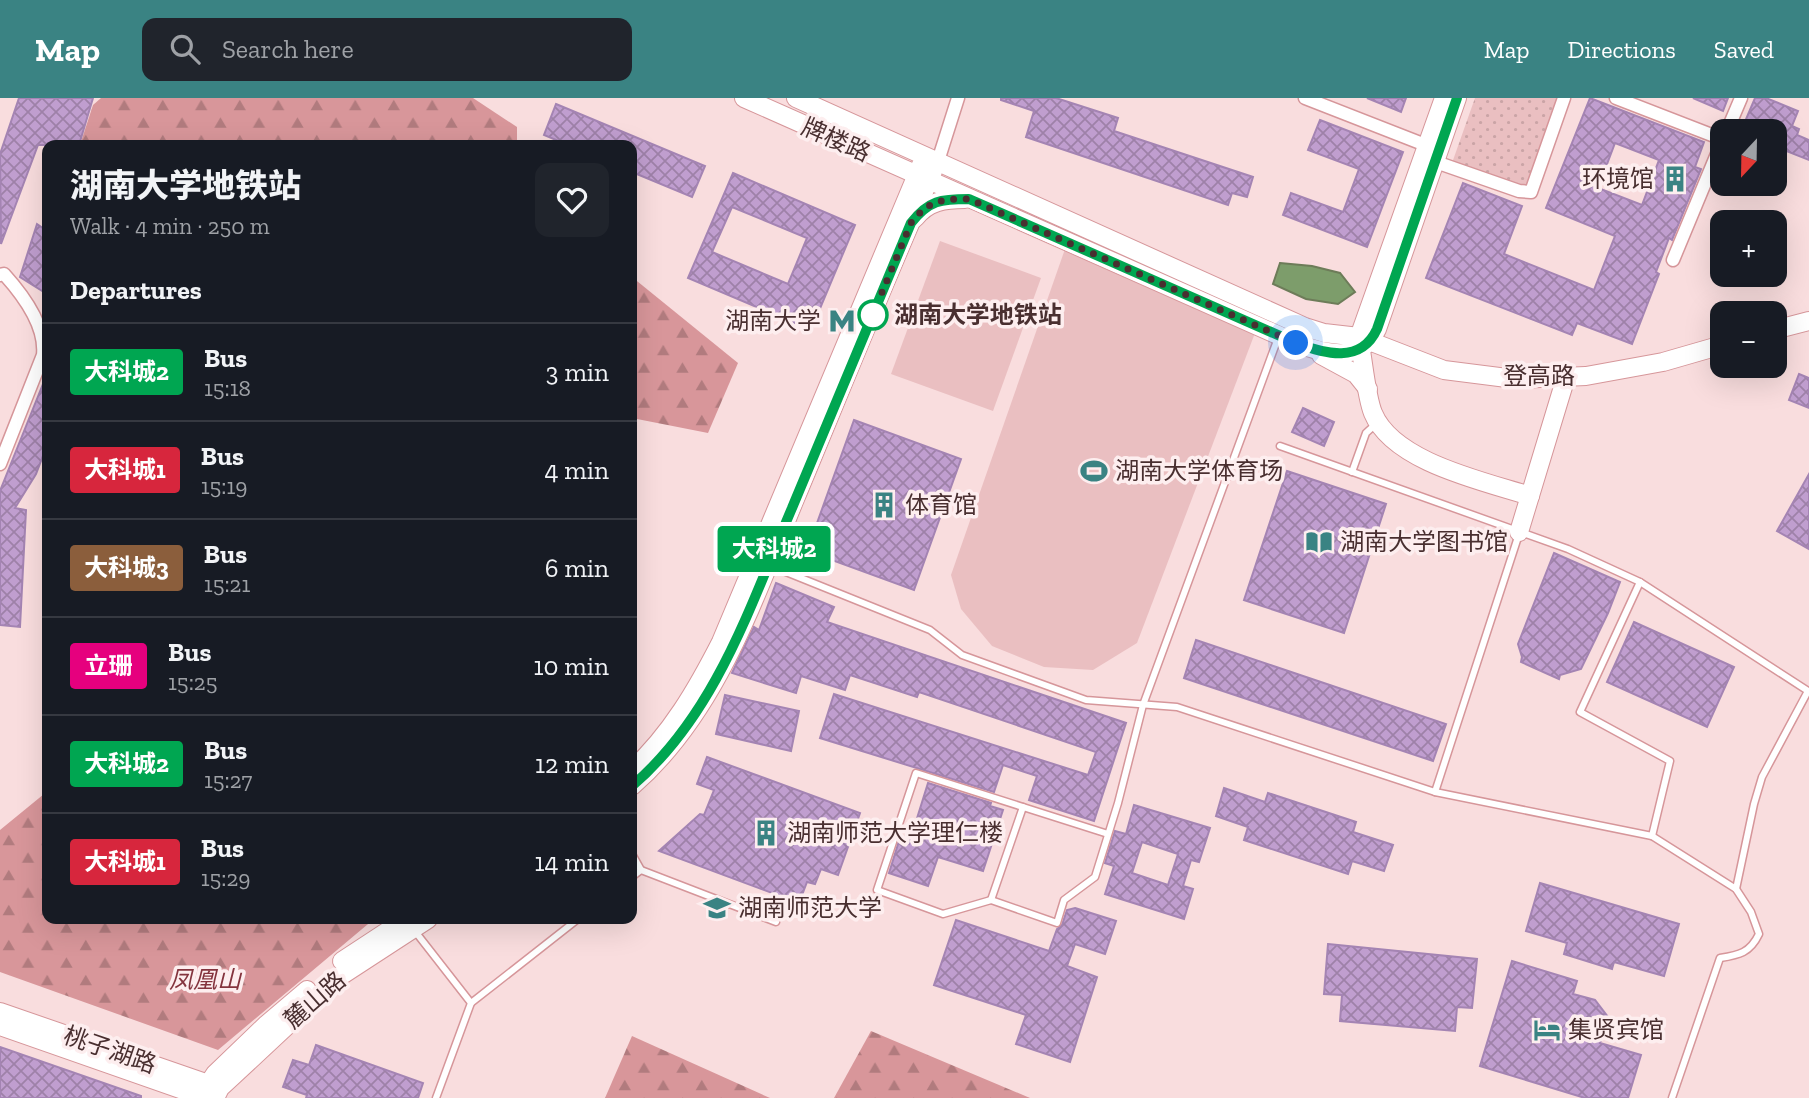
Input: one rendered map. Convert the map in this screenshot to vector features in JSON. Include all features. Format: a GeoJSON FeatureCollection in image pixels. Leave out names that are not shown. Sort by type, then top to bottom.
{"type":"FeatureCollection","features":[{"type":"Feature","properties":{"kind":"main road","name":"牌楼路"},"geometry":{"type":"LineString","coordinates":[[744,98],[1296,343]]}},
{"type":"Feature","properties":{"kind":"main road","name":"牌楼路"},"geometry":{"type":"LineString","coordinates":[[796,98],[1305,327],[1364,343]]}},
{"type":"Feature","properties":{"kind":"main road"},"geometry":{"type":"LineString","coordinates":[[1444,98],[1430,155],[1364,343],[1368,390],[1378,422],[1400,447],[1423,460],[1530,496]]}},
{"type":"Feature","properties":{"kind":"main road"},"geometry":{"type":"LineString","coordinates":[[1430,155],[1457,98]]}},
{"type":"Feature","properties":{"kind":"main road"},"geometry":{"type":"LineString","coordinates":[[637,765],[681,713],[721,642],[931,159]]}},
{"type":"Feature","properties":{"kind":"main road"},"geometry":{"type":"LineString","coordinates":[[637,782],[687,727],[733,646],[768,565],[905,220],[900,186],[890,168],[880,160]]}},
{"type":"Feature","properties":{"kind":"main road"},"geometry":{"type":"LineString","coordinates":[[905,220],[930,203],[969,199]]}},
{"type":"Feature","properties":{"kind":"main road"},"geometry":{"type":"LineString","coordinates":[[1787,327],[1809,321]]}},
{"type":"Feature","properties":{"kind":"main road"},"geometry":{"type":"LineString","coordinates":[[1296,343],[1327,352],[1343,353],[1364,343]]}},
{"type":"Feature","properties":{"kind":"main road"},"geometry":{"type":"LineString","coordinates":[[1296,343],[1356,374],[1368,390]]}},
{"type":"Feature","properties":{"kind":"main road","name":"登高路"},"geometry":{"type":"LineString","coordinates":[[1364,343],[1444,370],[1515,379],[1586,376],[1663,362],[1710,348]]}},
{"type":"Feature","properties":{"kind":"main road"},"geometry":{"type":"LineString","coordinates":[[1519,532],[1566,377]]}},
{"type":"Feature","properties":{"kind":"main road","name":"麓山路"},"geometry":{"type":"LineString","coordinates":[[208,1094],[235,1055],[267,1024],[336,966],[412,924]]}},
{"type":"Feature","properties":{"kind":"main road","name":"麓山路"},"geometry":{"type":"LineString","coordinates":[[208,1094],[339,977],[413,924]]}},
{"type":"Feature","properties":{"kind":"main road","name":"桃子湖路"},"geometry":{"type":"LineString","coordinates":[[0,1012],[208,1094]]}},
{"type":"Feature","properties":{"kind":"main road","name":"桃子湖路"},"geometry":{"type":"LineString","coordinates":[[0,1026],[161,1075]]}},
{"type":"Feature","properties":{"kind":"main road"},"geometry":{"type":"LineString","coordinates":[[161,1075],[208,1070],[235,1055]]}},
{"type":"Feature","properties":{"kind":"main road"},"geometry":{"type":"LineString","coordinates":[[161,1075],[180,1098]]}},
{"type":"Feature","properties":{"kind":"street"},"geometry":{"type":"LineString","coordinates":[[931,159],[958,98]]}},
{"type":"Feature","properties":{"kind":"street"},"geometry":{"type":"LineString","coordinates":[[1305,98],[1430,155],[1519,191],[1531,192],[1564,98]]}},
{"type":"Feature","properties":{"kind":"street"},"geometry":{"type":"LineString","coordinates":[[1616,98],[1710,136]]}},
{"type":"Feature","properties":{"kind":"street"},"geometry":{"type":"LineString","coordinates":[[1732,119],[1741,98]]}},
{"type":"Feature","properties":{"kind":"street"},"geometry":{"type":"LineString","coordinates":[[1673,260],[1710,170]]}},
{"type":"Feature","properties":{"kind":"street"},"geometry":{"type":"LineString","coordinates":[[2,275],[30,310],[42,333]]}},
{"type":"Feature","properties":{"kind":"street"},"geometry":{"type":"LineString","coordinates":[[0,464],[42,358]]}},
{"type":"Feature","properties":{"kind":"lane"},"geometry":{"type":"LineString","coordinates":[[1108,834],[916,773],[877,890],[943,914],[991,900],[1056,923],[1064,900],[1094,877],[1108,834],[1143,705],[1279,336]]}},
{"type":"Feature","properties":{"kind":"lane"},"geometry":{"type":"LineString","coordinates":[[1352,472],[1366,433],[1378,422]]}},
{"type":"Feature","properties":{"kind":"lane"},"geometry":{"type":"LineString","coordinates":[[1280,446],[1568,549],[1640,582],[1808,691],[1762,777],[1736,889]]}},
{"type":"Feature","properties":{"kind":"lane"},"geometry":{"type":"LineString","coordinates":[[1434,792],[1519,532]]}},
{"type":"Feature","properties":{"kind":"lane"},"geometry":{"type":"LineString","coordinates":[[768,565],[930,630],[962,655],[1086,700],[1177,707],[1434,792],[1652,836],[1736,889],[1751,912],[1759,934],[1753,946],[1744,952],[1720,958],[1672,1098]]}},
{"type":"Feature","properties":{"kind":"lane"},"geometry":{"type":"LineString","coordinates":[[1640,582],[1580,712],[1670,761],[1652,836]]}},
{"type":"Feature","properties":{"kind":"lane"},"geometry":{"type":"LineString","coordinates":[[991,900],[1023,807]]}},
{"type":"Feature","properties":{"kind":"lane"},"geometry":{"type":"LineString","coordinates":[[637,863],[641,870],[776,922]]}},
{"type":"Feature","properties":{"kind":"lane"},"geometry":{"type":"LineString","coordinates":[[637,873],[641,870]]}},
{"type":"Feature","properties":{"kind":"lane"},"geometry":{"type":"LineString","coordinates":[[417,924],[471,1003]]}},
{"type":"Feature","properties":{"kind":"lane"},"geometry":{"type":"LineString","coordinates":[[436,1098],[471,1003],[572,924]]}},
{"type":"Feature","properties":{"kind":"shaded area"},"geometry":{"type":"Polygon","coordinates":[[[1475,98],[1560,98],[1527,190],[1452,163],[1475,98]]]}},
{"type":"Feature","properties":{"kind":"shaded area"},"geometry":{"type":"Polygon","coordinates":[[[940,241],[1041,278],[993,411],[891,374],[940,241]]]}},
{"type":"Feature","properties":{"kind":"shaded area","name":"湖南大学体育场"},"geometry":{"type":"Polygon","coordinates":[[[1065,249],[1255,333],[1137,643],[1093,670],[1044,667],[992,646],[961,609],[951,575],[1065,249]]]}},
{"type":"Feature","properties":{"kind":"shaded area"},"geometry":{"type":"Polygon","coordinates":[[[1280,263],[1312,266],[1340,273],[1355,292],[1338,304],[1306,299],[1273,284],[1280,263]]]}},
{"type":"Feature","properties":{"kind":"green space"},"geometry":{"type":"Polygon","coordinates":[[[101,98],[473,98],[517,127],[517,140],[82,140],[93,105],[101,98]]]}},
{"type":"Feature","properties":{"kind":"green space"},"geometry":{"type":"Polygon","coordinates":[[[637,281],[738,363],[708,433],[637,419],[637,281]]]}},
{"type":"Feature","properties":{"kind":"green space","name":"凤凰山"},"geometry":{"type":"Polygon","coordinates":[[[42,796],[42,924],[368,924],[218,1050],[0,972],[0,830],[42,796]]]}},
{"type":"Feature","properties":{"kind":"green space"},"geometry":{"type":"Polygon","coordinates":[[[871,1031],[1030,1098],[834,1098],[871,1031]]]}},
{"type":"Feature","properties":{"kind":"green space"},"geometry":{"type":"Polygon","coordinates":[[[632,1036],[770,1098],[605,1098],[632,1036]]]}},
{"type":"Feature","properties":{"kind":"building"},"geometry":{"type":"Polygon","coordinates":[[[19,98],[93,98],[80,140],[42,140],[42,145],[38,145],[1,244],[0,154],[19,98]]]}},
{"type":"Feature","properties":{"kind":"building"},"geometry":{"type":"Polygon","coordinates":[[[1001,98],[1056,98],[1118,118],[1114,131],[1253,177],[1247,197],[1232,193],[1228,205],[1026,137],[1034,111],[1001,98]]]}},
{"type":"Feature","properties":{"kind":"building"},"geometry":{"type":"Polygon","coordinates":[[[1367,98],[1406,98],[1401,112],[1367,98]]]}},
{"type":"Feature","properties":{"kind":"building"},"geometry":{"type":"Polygon","coordinates":[[[1590,98],[1704,142],[1695,167],[1701,169],[1672,240],[1669,238],[1656,272],[1659,274],[1632,344],[1577,323],[1572,335],[1426,278],[1463,183],[1522,206],[1504,254],[1594,290],[1615,236],[1546,208],[1590,98]],[[1615,143],[1598,188],[1642,205],[1659,160],[1615,143]]]}},
{"type":"Feature","properties":{"kind":"building"},"geometry":{"type":"Polygon","coordinates":[[[1693,98],[1728,98],[1723,111],[1693,98]]]}},
{"type":"Feature","properties":{"kind":"building"},"geometry":{"type":"Polygon","coordinates":[[[1755,98],[1766,98],[1798,111],[1792,126],[1799,129],[1797,135],[1809,140],[1809,160],[1787,151],[1787,119],[1746,119],[1755,98]]]}},
{"type":"Feature","properties":{"kind":"building"},"geometry":{"type":"Polygon","coordinates":[[[556,104],[705,166],[692,197],[637,174],[637,140],[556,140],[544,135],[556,104]]]}},
{"type":"Feature","properties":{"kind":"building"},"geometry":{"type":"Polygon","coordinates":[[[1320,120],[1403,152],[1367,247],[1283,215],[1291,193],[1343,212],[1359,169],[1308,150],[1320,120]]]}},
{"type":"Feature","properties":{"kind":"building"},"geometry":{"type":"Polygon","coordinates":[[[733,173],[855,225],[811,330],[688,278],[733,173]],[[732,207],[712,252],[788,284],[807,238],[732,207]]]}},
{"type":"Feature","properties":{"kind":"building"},"geometry":{"type":"Polygon","coordinates":[[[37,224],[42,228],[42,291],[20,277],[37,224]]]}},
{"type":"Feature","properties":{"kind":"building"},"geometry":{"type":"Polygon","coordinates":[[[1799,374],[1809,378],[1809,408],[1789,400],[1799,374]]]}},
{"type":"Feature","properties":{"kind":"building"},"geometry":{"type":"Polygon","coordinates":[[[42,386],[42,458],[36,474],[15,508],[26,510],[20,627],[0,625],[0,491],[42,386]]]}},
{"type":"Feature","properties":{"kind":"building"},"geometry":{"type":"Polygon","coordinates":[[[1303,408],[1334,422],[1324,446],[1292,432],[1303,408]]]}},
{"type":"Feature","properties":{"kind":"building","name":"体育馆"},"geometry":{"type":"Polygon","coordinates":[[[854,420],[961,459],[914,590],[807,551],[854,420]]]}},
{"type":"Feature","properties":{"kind":"building","name":"湖南大学图书馆"},"geometry":{"type":"Polygon","coordinates":[[[1287,471],[1386,504],[1344,633],[1244,600],[1287,471]]]}},
{"type":"Feature","properties":{"kind":"building"},"geometry":{"type":"Polygon","coordinates":[[[1809,474],[1809,549],[1777,531],[1809,474]]]}},
{"type":"Feature","properties":{"kind":"building"},"geometry":{"type":"Polygon","coordinates":[[[1554,553],[1620,582],[1581,669],[1560,675],[1559,679],[1521,662],[1518,644],[1554,553]]]}},
{"type":"Feature","properties":{"kind":"building"},"geometry":{"type":"Polygon","coordinates":[[[776,583],[834,607],[827,622],[1126,723],[1094,821],[1029,800],[1037,776],[1003,765],[994,792],[820,738],[834,694],[1088,775],[1096,752],[919,692],[917,697],[850,675],[845,690],[801,676],[796,693],[732,673],[754,627],[759,630],[776,583]]]}},
{"type":"Feature","properties":{"kind":"building"},"geometry":{"type":"Polygon","coordinates":[[[1634,622],[1734,667],[1707,727],[1607,682],[1634,622]]]}},
{"type":"Feature","properties":{"kind":"building"},"geometry":{"type":"Polygon","coordinates":[[[1196,640],[1446,724],[1433,761],[1184,678],[1196,640]]]}},
{"type":"Feature","properties":{"kind":"building"},"geometry":{"type":"Polygon","coordinates":[[[725,695],[799,711],[791,751],[716,734],[725,695]]]}},
{"type":"Feature","properties":{"kind":"building","name":"湖南师范大学理仁楼"},"geometry":{"type":"Polygon","coordinates":[[[707,757],[860,813],[838,875],[821,869],[815,884],[807,882],[799,903],[659,851],[700,814],[704,815],[714,790],[697,784],[707,757]]]}},
{"type":"Feature","properties":{"kind":"building"},"geometry":{"type":"Polygon","coordinates":[[[928,783],[991,803],[990,806],[1003,810],[983,871],[938,857],[928,886],[889,873],[899,841],[909,844],[928,783]]]}},
{"type":"Feature","properties":{"kind":"building"},"geometry":{"type":"Polygon","coordinates":[[[1224,788],[1265,802],[1268,793],[1356,822],[1353,832],[1393,845],[1384,871],[1352,861],[1348,874],[1244,840],[1248,827],[1216,816],[1224,788]]]}},
{"type":"Feature","properties":{"kind":"building"},"geometry":{"type":"Polygon","coordinates":[[[1134,805],[1210,828],[1199,862],[1191,860],[1183,886],[1193,889],[1184,919],[1105,894],[1114,866],[1105,863],[1115,831],[1126,834],[1134,805]],[[1142,842],[1132,873],[1168,885],[1178,854],[1142,842]]]}},
{"type":"Feature","properties":{"kind":"building"},"geometry":{"type":"Polygon","coordinates":[[[1540,883],[1679,924],[1664,976],[1614,962],[1612,969],[1564,954],[1567,943],[1526,931],[1540,883]]]}},
{"type":"Feature","properties":{"kind":"building"},"geometry":{"type":"Polygon","coordinates":[[[1075,908],[1116,921],[1105,954],[1075,944],[1067,966],[1097,977],[1070,1062],[1016,1044],[1026,1015],[934,985],[956,920],[1049,951],[1067,910],[1075,908]]]}},
{"type":"Feature","properties":{"kind":"building"},"geometry":{"type":"Polygon","coordinates":[[[1328,944],[1477,959],[1472,1008],[1457,1007],[1455,1031],[1340,1021],[1342,995],[1324,994],[1328,944]]]}},
{"type":"Feature","properties":{"kind":"building","name":"集贤宾馆"},"geometry":{"type":"Polygon","coordinates":[[[1512,961],[1577,981],[1573,994],[1595,1000],[1608,1017],[1600,1043],[1641,1055],[1628,1098],[1585,1098],[1480,1066],[1512,961]]]}},
{"type":"Feature","properties":{"kind":"building"},"geometry":{"type":"Polygon","coordinates":[[[316,1045],[423,1083],[418,1098],[306,1098],[307,1095],[283,1087],[293,1060],[309,1065],[316,1045]]]}},
{"type":"Feature","properties":{"kind":"building"},"geometry":{"type":"Polygon","coordinates":[[[0,1047],[141,1096],[141,1098],[0,1098],[0,1047]]]}},
{"type":"Feature","properties":{"kind":"bus line","name":"大科城2"},"geometry":{"type":"LineString","coordinates":[[637,782],[670,749],[687,727],[733,646],[911,223],[920,211],[930,203],[969,199],[1296,343],[1312,349],[1343,353],[1361,349],[1371,342],[1377,329],[1457,98]]}},
{"type":"Feature","properties":{"kind":"place","name":"环境馆"},"geometry":{"type":"Point","coordinates":[1675,179]}},
{"type":"Feature","properties":{"kind":"place","name":"湖南大学地铁站"},"geometry":{"type":"Point","coordinates":[873,315]}},
{"type":"Feature","properties":{"kind":"place","name":"湖南大学"},"geometry":{"type":"Point","coordinates":[842,321]}},
{"type":"Feature","properties":{"kind":"place","name":"湖南大学体育场"},"geometry":{"type":"Point","coordinates":[1094,471]}},
{"type":"Feature","properties":{"kind":"place","name":"体育馆"},"geometry":{"type":"Point","coordinates":[884,505]}},
{"type":"Feature","properties":{"kind":"place","name":"湖南大学图书馆"},"geometry":{"type":"Point","coordinates":[1319,542]}},
{"type":"Feature","properties":{"kind":"place","name":"湖南师范大学理仁楼"},"geometry":{"type":"Point","coordinates":[766,833]}},
{"type":"Feature","properties":{"kind":"place","name":"湖南师范大学"},"geometry":{"type":"Point","coordinates":[717,908]}},
{"type":"Feature","properties":{"kind":"place","name":"集贤宾馆"},"geometry":{"type":"Point","coordinates":[1547,1030]}},
{"type":"Feature","properties":{"kind":"route"},"geometry":{"type":"LineString","coordinates":[[873,315],[870,321],[911,223],[920,211],[930,203],[969,199],[1296,343]]}}]}
